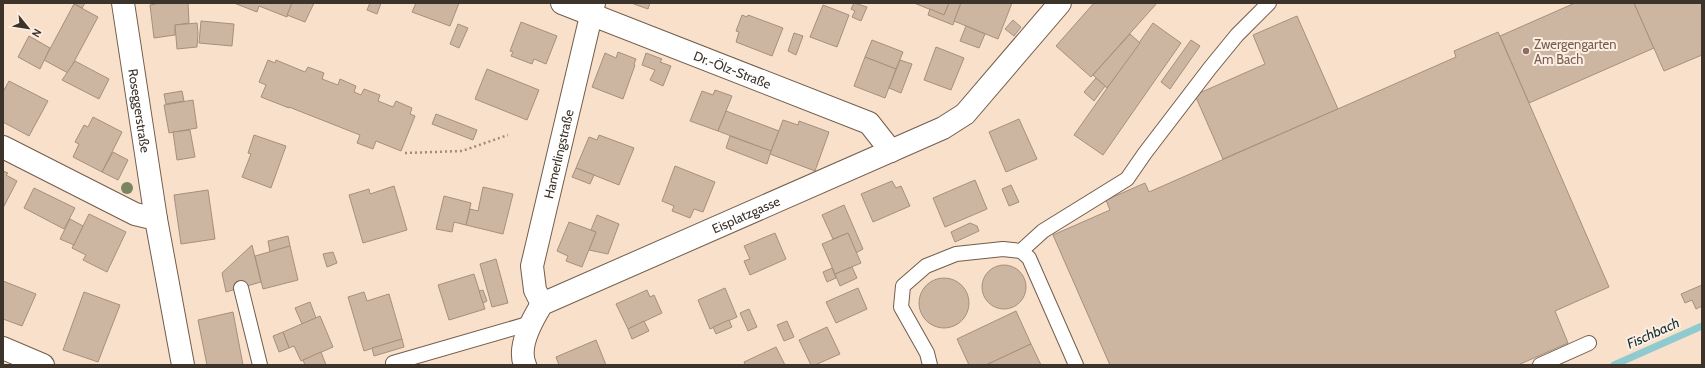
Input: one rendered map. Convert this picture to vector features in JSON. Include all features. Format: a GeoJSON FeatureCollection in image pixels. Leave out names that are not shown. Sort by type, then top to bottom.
{"type":"FeatureCollection","features":[{"type":"Feature","properties":{"kind":"street","name":"Roseggerstraße"},"geometry":{"type":"LineString","coordinates":[[123,3],[156,219],[183,365]]}},
{"type":"Feature","properties":{"kind":"street","name":"Dr.-Ölz-Straße"},"geometry":{"type":"LineString","coordinates":[[562,3],[593,9],[869,123],[891,151]]}},
{"type":"Feature","properties":{"kind":"street","name":"Eisplatzgasse"},"geometry":{"type":"LineString","coordinates":[[542,304],[943,128],[965,114],[1060,3]]}},
{"type":"Feature","properties":{"kind":"street","name":"Hamerlingstraße"},"geometry":{"type":"LineString","coordinates":[[542,304],[535,290],[532,266],[593,9]]}},
{"type":"Feature","properties":{"kind":"street"},"geometry":{"type":"LineString","coordinates":[[3,147],[135,214],[156,219]]}},
{"type":"Feature","properties":{"kind":"street"},"geometry":{"type":"LineString","coordinates":[[525,365],[521,357],[531,323],[542,304]]}},
{"type":"Feature","properties":{"kind":"street"},"geometry":{"type":"LineString","coordinates":[[3,348],[43,365]]}},
{"type":"Feature","properties":{"kind":"lane"},"geometry":{"type":"LineString","coordinates":[[1021,251],[1043,231],[1127,179],[1144,153],[1214,62],[1237,35],[1269,3]]}},
{"type":"Feature","properties":{"kind":"lane"},"geometry":{"type":"LineString","coordinates":[[930,365],[927,353],[901,307],[904,286],[926,266],[956,254],[1003,249],[1021,251],[1029,258],[1076,365]]}},
{"type":"Feature","properties":{"kind":"lane"},"geometry":{"type":"LineString","coordinates":[[241,288],[260,365]]}},
{"type":"Feature","properties":{"kind":"lane"},"geometry":{"type":"LineString","coordinates":[[393,363],[531,323]]}},
{"type":"Feature","properties":{"kind":"lane"},"geometry":{"type":"LineString","coordinates":[[1540,365],[1589,343]]}},
{"type":"Feature","properties":{"kind":"path"},"geometry":{"type":"LineString","coordinates":[[405,153],[462,151],[508,135]]}},
{"type":"Feature","properties":{"kind":"building"},"geometry":{"type":"Polygon","coordinates":[[[75,3],[85,3],[82,8],[75,3]]]}},
{"type":"Feature","properties":{"kind":"building"},"geometry":{"type":"Polygon","coordinates":[[[160,3],[188,3],[189,23],[175,25],[175,35],[154,38],[150,5],[160,3]]]}},
{"type":"Feature","properties":{"kind":"building"},"geometry":{"type":"Polygon","coordinates":[[[234,3],[292,3],[287,17],[259,6],[257,12],[234,3]]]}},
{"type":"Feature","properties":{"kind":"building"},"geometry":{"type":"Polygon","coordinates":[[[292,3],[314,3],[305,22],[287,15],[292,3]]]}},
{"type":"Feature","properties":{"kind":"building"},"geometry":{"type":"Polygon","coordinates":[[[370,3],[381,3],[377,14],[367,10],[370,3]]]}},
{"type":"Feature","properties":{"kind":"building"},"geometry":{"type":"Polygon","coordinates":[[[416,3],[459,3],[450,26],[412,12],[416,3]]]}},
{"type":"Feature","properties":{"kind":"building"},"geometry":{"type":"Polygon","coordinates":[[[631,3],[650,3],[648,9],[631,3]]]}},
{"type":"Feature","properties":{"kind":"building"},"geometry":{"type":"Polygon","coordinates":[[[854,3],[867,7],[861,21],[852,17],[855,11],[851,9],[854,3]]]}},
{"type":"Feature","properties":{"kind":"building"},"geometry":{"type":"Polygon","coordinates":[[[914,3],[949,3],[944,15],[914,3]]]}},
{"type":"Feature","properties":{"kind":"building"},"geometry":{"type":"Polygon","coordinates":[[[949,3],[961,3],[953,25],[928,15],[930,9],[944,15],[949,3]]]}},
{"type":"Feature","properties":{"kind":"building"},"geometry":{"type":"Polygon","coordinates":[[[961,3],[1012,3],[998,39],[954,21],[961,3]]]}},
{"type":"Feature","properties":{"kind":"building"},"geometry":{"type":"Polygon","coordinates":[[[1094,3],[1157,3],[1091,77],[1056,46],[1094,3]]]}},
{"type":"Feature","properties":{"kind":"building"},"geometry":{"type":"Polygon","coordinates":[[[1575,3],[1634,3],[1654,48],[1529,103],[1500,36],[1575,3]]]}},
{"type":"Feature","properties":{"kind":"building"},"geometry":{"type":"Polygon","coordinates":[[[1634,3],[1702,3],[1702,55],[1664,71],[1634,3]]]}},
{"type":"Feature","properties":{"kind":"building"},"geometry":{"type":"Polygon","coordinates":[[[74,4],[98,17],[68,73],[44,60],[74,4]]]}},
{"type":"Feature","properties":{"kind":"building"},"geometry":{"type":"Polygon","coordinates":[[[823,5],[849,15],[837,47],[810,37],[823,5]]]}},
{"type":"Feature","properties":{"kind":"building"},"geometry":{"type":"Polygon","coordinates":[[[742,15],[747,17],[748,15],[783,28],[772,56],[736,42],[739,32],[736,31],[742,15]]]}},
{"type":"Feature","properties":{"kind":"building"},"geometry":{"type":"Polygon","coordinates":[[[1297,16],[1338,109],[1223,159],[1195,95],[1265,64],[1253,35],[1297,16]]]}},
{"type":"Feature","properties":{"kind":"building"},"geometry":{"type":"Polygon","coordinates":[[[1013,20],[1021,27],[1014,36],[1005,29],[1013,20]]]}},
{"type":"Feature","properties":{"kind":"building"},"geometry":{"type":"Polygon","coordinates":[[[201,21],[234,24],[232,46],[199,43],[201,21]]]}},
{"type":"Feature","properties":{"kind":"building"},"geometry":{"type":"Polygon","coordinates":[[[521,22],[557,36],[546,64],[534,59],[532,64],[511,56],[513,52],[510,51],[521,22]]]}},
{"type":"Feature","properties":{"kind":"building"},"geometry":{"type":"Polygon","coordinates":[[[197,23],[197,47],[177,49],[175,25],[197,23]]]}},
{"type":"Feature","properties":{"kind":"building"},"geometry":{"type":"Polygon","coordinates":[[[1153,23],[1181,43],[1103,155],[1074,135],[1153,23]]]}},
{"type":"Feature","properties":{"kind":"building"},"geometry":{"type":"Polygon","coordinates":[[[458,24],[468,28],[459,48],[450,44],[458,24]]]}},
{"type":"Feature","properties":{"kind":"building"},"geometry":{"type":"Polygon","coordinates":[[[966,26],[985,34],[979,48],[960,41],[966,26]]]}},
{"type":"Feature","properties":{"kind":"building"},"geometry":{"type":"Polygon","coordinates":[[[1498,32],[1609,287],[1555,311],[1568,343],[1518,365],[1110,365],[1053,235],[1110,210],[1106,200],[1145,183],[1149,192],[1456,57],[1454,51],[1498,32]]]}},
{"type":"Feature","properties":{"kind":"building"},"geometry":{"type":"Polygon","coordinates":[[[794,33],[803,36],[796,55],[788,51],[794,33]]]}},
{"type":"Feature","properties":{"kind":"building"},"geometry":{"type":"Polygon","coordinates":[[[1130,34],[1140,43],[1107,88],[1093,75],[1130,34]]]}},
{"type":"Feature","properties":{"kind":"building"},"geometry":{"type":"Polygon","coordinates":[[[29,36],[50,48],[40,69],[18,57],[29,36]]]}},
{"type":"Feature","properties":{"kind":"building"},"geometry":{"type":"Polygon","coordinates":[[[872,40],[903,52],[896,69],[865,57],[872,40]]]}},
{"type":"Feature","properties":{"kind":"building"},"geometry":{"type":"Polygon","coordinates":[[[1191,40],[1200,46],[1170,89],[1161,82],[1191,40]]]}},
{"type":"Feature","properties":{"kind":"building"},"geometry":{"type":"Polygon","coordinates":[[[936,47],[964,58],[951,90],[924,80],[936,47]]]}},
{"type":"Feature","properties":{"kind":"building"},"geometry":{"type":"Polygon","coordinates":[[[618,52],[636,59],[623,99],[592,87],[605,53],[616,58],[618,52]]]}},
{"type":"Feature","properties":{"kind":"building"},"geometry":{"type":"Polygon","coordinates":[[[646,53],[662,59],[660,62],[671,66],[663,86],[650,80],[655,70],[642,65],[646,53]]]}},
{"type":"Feature","properties":{"kind":"building"},"geometry":{"type":"Polygon","coordinates":[[[865,57],[896,69],[885,98],[854,86],[865,57]]]}},
{"type":"Feature","properties":{"kind":"building"},"geometry":{"type":"Polygon","coordinates":[[[268,60],[275,63],[276,60],[305,72],[308,67],[324,73],[322,79],[338,85],[340,79],[356,86],[354,92],[361,95],[364,89],[380,95],[378,101],[393,107],[396,101],[412,108],[410,114],[415,116],[401,151],[376,141],[373,149],[357,143],[360,135],[261,97],[266,85],[259,82],[268,60]]]}},
{"type":"Feature","properties":{"kind":"building"},"geometry":{"type":"Polygon","coordinates":[[[900,60],[912,64],[901,93],[889,88],[900,60]]]}},
{"type":"Feature","properties":{"kind":"building"},"geometry":{"type":"Polygon","coordinates":[[[75,61],[109,79],[99,99],[62,80],[75,61]]]}},
{"type":"Feature","properties":{"kind":"building"},"geometry":{"type":"Polygon","coordinates":[[[487,69],[539,90],[527,120],[475,99],[487,69]]]}},
{"type":"Feature","properties":{"kind":"building"},"geometry":{"type":"Polygon","coordinates":[[[1096,78],[1105,86],[1094,101],[1084,92],[1096,78]]]}},
{"type":"Feature","properties":{"kind":"building"},"geometry":{"type":"Polygon","coordinates":[[[9,81],[48,101],[29,136],[3,122],[3,92],[9,81]]]}},
{"type":"Feature","properties":{"kind":"building"},"geometry":{"type":"Polygon","coordinates":[[[715,90],[732,96],[718,131],[690,121],[702,91],[713,95],[715,90]]]}},
{"type":"Feature","properties":{"kind":"building"},"geometry":{"type":"Polygon","coordinates":[[[182,91],[184,101],[166,104],[164,94],[182,91]]]}},
{"type":"Feature","properties":{"kind":"building"},"geometry":{"type":"Polygon","coordinates":[[[193,100],[197,128],[169,133],[164,105],[193,100]]]}},
{"type":"Feature","properties":{"kind":"building"},"geometry":{"type":"Polygon","coordinates":[[[726,111],[779,131],[771,151],[718,131],[726,111]]]}},
{"type":"Feature","properties":{"kind":"building"},"geometry":{"type":"Polygon","coordinates":[[[436,114],[477,130],[473,140],[432,124],[436,114]]]}},
{"type":"Feature","properties":{"kind":"building"},"geometry":{"type":"Polygon","coordinates":[[[93,117],[122,132],[102,172],[73,157],[79,144],[75,142],[84,125],[88,127],[93,117]]]}},
{"type":"Feature","properties":{"kind":"building"},"geometry":{"type":"Polygon","coordinates":[[[1019,119],[1037,159],[1006,172],[989,132],[1019,119]]]}},
{"type":"Feature","properties":{"kind":"building"},"geometry":{"type":"Polygon","coordinates":[[[783,120],[798,125],[799,121],[829,132],[815,171],[770,154],[783,120]]]}},
{"type":"Feature","properties":{"kind":"building"},"geometry":{"type":"Polygon","coordinates":[[[190,130],[195,157],[177,160],[173,132],[190,130]]]}},
{"type":"Feature","properties":{"kind":"building"},"geometry":{"type":"Polygon","coordinates":[[[254,135],[286,146],[271,188],[242,177],[251,154],[248,153],[254,135]]]}},
{"type":"Feature","properties":{"kind":"building"},"geometry":{"type":"Polygon","coordinates":[[[599,135],[634,148],[619,185],[576,168],[589,137],[597,140],[599,135]]]}},
{"type":"Feature","properties":{"kind":"building"},"geometry":{"type":"Polygon","coordinates":[[[730,136],[771,151],[767,164],[726,148],[730,136]]]}},
{"type":"Feature","properties":{"kind":"building"},"geometry":{"type":"Polygon","coordinates":[[[113,152],[128,160],[118,180],[102,172],[113,152]]]}},
{"type":"Feature","properties":{"kind":"building"},"geometry":{"type":"Polygon","coordinates":[[[675,166],[715,182],[703,212],[694,209],[690,218],[672,211],[674,206],[662,201],[675,166]]]}},
{"type":"Feature","properties":{"kind":"building"},"geometry":{"type":"Polygon","coordinates":[[[576,168],[594,175],[590,184],[572,177],[576,168]]]}},
{"type":"Feature","properties":{"kind":"building"},"geometry":{"type":"Polygon","coordinates":[[[3,171],[8,173],[6,175],[17,181],[3,208],[3,171]]]}},
{"type":"Feature","properties":{"kind":"building"},"geometry":{"type":"Polygon","coordinates":[[[975,180],[987,209],[945,227],[933,198],[975,180]]]}},
{"type":"Feature","properties":{"kind":"building"},"geometry":{"type":"Polygon","coordinates":[[[892,181],[896,188],[901,186],[910,206],[873,222],[861,194],[892,181]]]}},
{"type":"Feature","properties":{"kind":"building"},"geometry":{"type":"Polygon","coordinates":[[[1011,185],[1019,202],[1009,206],[1002,189],[1011,185]]]}},
{"type":"Feature","properties":{"kind":"building"},"geometry":{"type":"Polygon","coordinates":[[[394,186],[407,230],[363,243],[349,195],[369,189],[370,194],[394,186]]]}},
{"type":"Feature","properties":{"kind":"building"},"geometry":{"type":"Polygon","coordinates":[[[483,187],[513,194],[503,234],[466,225],[470,209],[478,211],[483,187]]]}},
{"type":"Feature","properties":{"kind":"building"},"geometry":{"type":"Polygon","coordinates":[[[34,188],[75,208],[64,229],[24,208],[34,188]]]}},
{"type":"Feature","properties":{"kind":"building"},"geometry":{"type":"Polygon","coordinates":[[[208,190],[215,239],[181,244],[174,195],[208,190]]]}},
{"type":"Feature","properties":{"kind":"building"},"geometry":{"type":"Polygon","coordinates":[[[444,196],[471,203],[466,225],[454,222],[452,232],[436,229],[444,196]]]}},
{"type":"Feature","properties":{"kind":"building"},"geometry":{"type":"Polygon","coordinates":[[[844,205],[863,249],[856,253],[848,233],[833,239],[822,215],[844,205]]]}},
{"type":"Feature","properties":{"kind":"building"},"geometry":{"type":"Polygon","coordinates":[[[89,214],[126,232],[107,272],[83,260],[86,255],[72,248],[89,214]]]}},
{"type":"Feature","properties":{"kind":"building"},"geometry":{"type":"Polygon","coordinates":[[[597,215],[619,224],[608,254],[589,250],[596,232],[591,230],[597,215]]]}},
{"type":"Feature","properties":{"kind":"building"},"geometry":{"type":"Polygon","coordinates":[[[70,219],[83,226],[74,245],[60,239],[70,219]]]}},
{"type":"Feature","properties":{"kind":"building"},"geometry":{"type":"Polygon","coordinates":[[[569,222],[596,232],[582,267],[566,261],[568,256],[557,251],[569,222]]]}},
{"type":"Feature","properties":{"kind":"building"},"geometry":{"type":"Polygon","coordinates":[[[970,223],[977,226],[979,231],[955,242],[951,232],[970,223]]]}},
{"type":"Feature","properties":{"kind":"building"},"geometry":{"type":"Polygon","coordinates":[[[775,233],[786,259],[750,275],[744,261],[750,259],[744,246],[775,233]]]}},
{"type":"Feature","properties":{"kind":"building"},"geometry":{"type":"Polygon","coordinates":[[[848,233],[861,263],[835,274],[822,244],[848,233]]]}},
{"type":"Feature","properties":{"kind":"building"},"geometry":{"type":"Polygon","coordinates":[[[288,236],[290,246],[270,252],[268,241],[288,236]]]}},
{"type":"Feature","properties":{"kind":"building"},"geometry":{"type":"Polygon","coordinates":[[[252,245],[261,282],[226,292],[222,273],[252,245]]]}},
{"type":"Feature","properties":{"kind":"building"},"geometry":{"type":"Polygon","coordinates":[[[290,246],[298,280],[263,289],[255,256],[290,246]]]}},
{"type":"Feature","properties":{"kind":"building"},"geometry":{"type":"Polygon","coordinates":[[[333,252],[337,263],[327,267],[323,254],[333,252]]]}},
{"type":"Feature","properties":{"kind":"building"},"geometry":{"type":"Polygon","coordinates":[[[496,259],[508,303],[492,307],[480,264],[496,259]]]}},
{"type":"Feature","properties":{"kind":"building"},"geometry":{"type":"Polygon","coordinates":[[[1004,265],[1016,269],[1022,275],[1026,287],[1022,299],[1016,305],[1004,309],[992,305],[986,299],[982,287],[986,275],[992,269],[1004,265]]]}},
{"type":"Feature","properties":{"kind":"building"},"geometry":{"type":"Polygon","coordinates":[[[852,267],[857,278],[840,286],[835,274],[852,267]]]}},
{"type":"Feature","properties":{"kind":"building"},"geometry":{"type":"Polygon","coordinates":[[[832,268],[836,278],[827,282],[823,272],[832,268]]]}},
{"type":"Feature","properties":{"kind":"building"},"geometry":{"type":"Polygon","coordinates":[[[474,274],[485,309],[449,320],[438,285],[474,274]]]}},
{"type":"Feature","properties":{"kind":"building"},"geometry":{"type":"Polygon","coordinates":[[[949,278],[954,279],[962,285],[968,293],[968,313],[962,321],[954,327],[939,328],[934,327],[926,321],[920,313],[919,298],[920,293],[926,285],[934,279],[949,278]]]}},
{"type":"Feature","properties":{"kind":"building"},"geometry":{"type":"Polygon","coordinates":[[[3,281],[36,294],[22,326],[3,319],[3,281]]]}},
{"type":"Feature","properties":{"kind":"building"},"geometry":{"type":"Polygon","coordinates":[[[1702,285],[1702,306],[1696,309],[1692,300],[1685,303],[1681,294],[1702,285]]]}},
{"type":"Feature","properties":{"kind":"building"},"geometry":{"type":"Polygon","coordinates":[[[725,288],[737,317],[710,329],[698,300],[725,288]]]}},
{"type":"Feature","properties":{"kind":"building"},"geometry":{"type":"Polygon","coordinates":[[[858,288],[867,309],[836,323],[826,302],[858,288]]]}},
{"type":"Feature","properties":{"kind":"building"},"geometry":{"type":"Polygon","coordinates":[[[483,290],[487,301],[483,303],[479,291],[483,290]]]}},
{"type":"Feature","properties":{"kind":"building"},"geometry":{"type":"Polygon","coordinates":[[[647,290],[650,297],[654,295],[662,313],[628,329],[616,304],[647,290]]]}},
{"type":"Feature","properties":{"kind":"building"},"geometry":{"type":"Polygon","coordinates":[[[84,292],[120,305],[98,362],[63,350],[84,292]]]}},
{"type":"Feature","properties":{"kind":"building"},"geometry":{"type":"Polygon","coordinates":[[[364,292],[367,301],[389,294],[402,339],[364,351],[348,297],[364,292]]]}},
{"type":"Feature","properties":{"kind":"building"},"geometry":{"type":"Polygon","coordinates":[[[310,302],[316,318],[302,324],[295,308],[310,302]]]}},
{"type":"Feature","properties":{"kind":"building"},"geometry":{"type":"Polygon","coordinates":[[[749,309],[757,327],[748,331],[740,313],[749,309]]]}},
{"type":"Feature","properties":{"kind":"building"},"geometry":{"type":"Polygon","coordinates":[[[1016,311],[1031,344],[986,365],[969,365],[957,339],[1016,311]]]}},
{"type":"Feature","properties":{"kind":"building"},"geometry":{"type":"Polygon","coordinates":[[[233,312],[243,365],[207,365],[198,320],[233,312]]]}},
{"type":"Feature","properties":{"kind":"building"},"geometry":{"type":"Polygon","coordinates":[[[320,316],[333,347],[301,361],[294,346],[289,348],[283,332],[320,316]]]}},
{"type":"Feature","properties":{"kind":"building"},"geometry":{"type":"Polygon","coordinates":[[[729,320],[732,327],[716,334],[713,327],[729,320]]]}},
{"type":"Feature","properties":{"kind":"building"},"geometry":{"type":"Polygon","coordinates":[[[644,321],[649,331],[632,339],[628,329],[644,321]]]}},
{"type":"Feature","properties":{"kind":"building"},"geometry":{"type":"Polygon","coordinates":[[[787,321],[794,337],[784,341],[777,325],[787,321]]]}},
{"type":"Feature","properties":{"kind":"building"},"geometry":{"type":"Polygon","coordinates":[[[827,327],[840,354],[815,365],[811,365],[799,340],[827,327]]]}},
{"type":"Feature","properties":{"kind":"building"},"geometry":{"type":"Polygon","coordinates":[[[283,332],[289,348],[279,352],[273,336],[283,332]]]}},
{"type":"Feature","properties":{"kind":"building"},"geometry":{"type":"Polygon","coordinates":[[[402,339],[404,347],[374,356],[372,348],[402,339]]]}},
{"type":"Feature","properties":{"kind":"building"},"geometry":{"type":"Polygon","coordinates":[[[596,340],[606,365],[559,365],[556,357],[596,340]]]}},
{"type":"Feature","properties":{"kind":"building"},"geometry":{"type":"Polygon","coordinates":[[[1031,344],[1041,365],[986,365],[1031,344]]]}},
{"type":"Feature","properties":{"kind":"building"},"geometry":{"type":"Polygon","coordinates":[[[776,347],[785,365],[745,365],[744,362],[776,347]]]}},
{"type":"Feature","properties":{"kind":"building"},"geometry":{"type":"Polygon","coordinates":[[[321,352],[326,365],[305,365],[303,360],[321,352]]]}},
{"type":"Feature","properties":{"kind":"waterway","name":"Fischbach"},"geometry":{"type":"LineString","coordinates":[[1614,365],[1702,326]]}},
{"type":"Feature","properties":{"kind":"place","name":"Zwergengarten Am Bach"},"geometry":{"type":"Point","coordinates":[1526,51]}}]}
